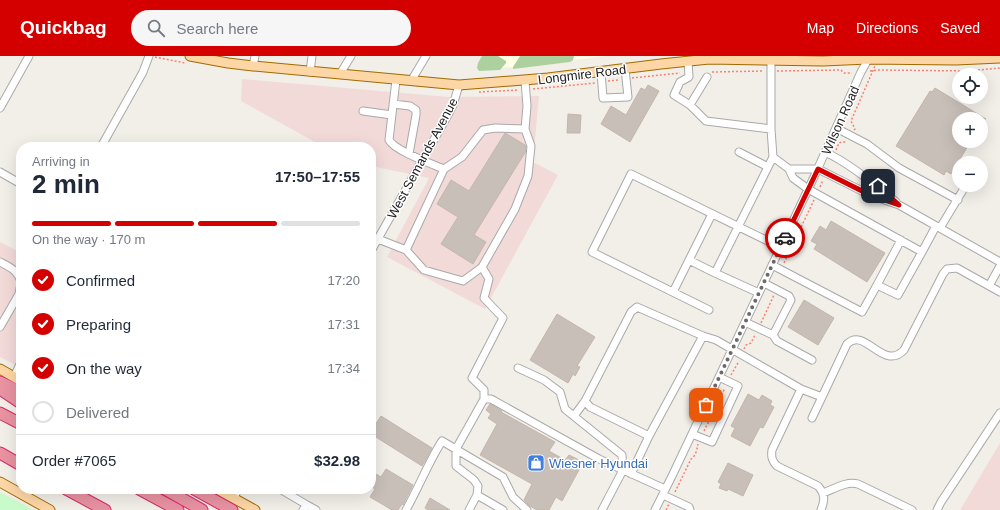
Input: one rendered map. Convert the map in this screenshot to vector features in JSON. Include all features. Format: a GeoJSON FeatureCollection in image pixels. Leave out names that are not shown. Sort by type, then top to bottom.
{"type":"FeatureCollection","features":[{"type":"Feature","properties":{"kind":"highway"},"geometry":{"type":"LineString","coordinates":[[0,382],[16,390]]}},
{"type":"Feature","properties":{"kind":"highway"},"geometry":{"type":"LineString","coordinates":[[0,389],[16,399]]}},
{"type":"Feature","properties":{"kind":"highway"},"geometry":{"type":"LineString","coordinates":[[0,413],[16,421]]}},
{"type":"Feature","properties":{"kind":"highway"},"geometry":{"type":"LineString","coordinates":[[0,453],[16,461]]}},
{"type":"Feature","properties":{"kind":"highway"},"geometry":{"type":"LineString","coordinates":[[75,494],[105,510]]}},
{"type":"Feature","properties":{"kind":"highway"},"geometry":{"type":"LineString","coordinates":[[149,494],[178,510]]}},
{"type":"Feature","properties":{"kind":"highway"},"geometry":{"type":"LineString","coordinates":[[174,494],[202,510]]}},
{"type":"Feature","properties":{"kind":"highway"},"geometry":{"type":"LineString","coordinates":[[203,494],[232,510]]}},
{"type":"Feature","properties":{"kind":"main road","name":"Longmire Road"},"geometry":{"type":"LineString","coordinates":[[195,57],[253,66],[459,86],[525,81],[709,59],[771,60],[869,58],[956,60],[1000,58]]}},
{"type":"Feature","properties":{"kind":"main road"},"geometry":{"type":"LineString","coordinates":[[0,369],[16,378]]}},
{"type":"Feature","properties":{"kind":"main road"},"geometry":{"type":"LineString","coordinates":[[1,485],[16,493]]}},
{"type":"Feature","properties":{"kind":"main road"},"geometry":{"type":"LineString","coordinates":[[19,494],[50,510]]}},
{"type":"Feature","properties":{"kind":"main road"},"geometry":{"type":"LineString","coordinates":[[227,494],[255,510]]}},
{"type":"Feature","properties":{"kind":"street"},"geometry":{"type":"LineString","coordinates":[[0,108],[29,56]]}},
{"type":"Feature","properties":{"kind":"street"},"geometry":{"type":"LineString","coordinates":[[104,142],[143,72],[149,56]]}},
{"type":"Feature","properties":{"kind":"street"},"geometry":{"type":"LineString","coordinates":[[253,66],[255,56]]}},
{"type":"Feature","properties":{"kind":"street"},"geometry":{"type":"LineString","coordinates":[[310,72],[312,56]]}},
{"type":"Feature","properties":{"kind":"street"},"geometry":{"type":"LineString","coordinates":[[340,74],[351,56]]}},
{"type":"Feature","properties":{"kind":"street"},"geometry":{"type":"LineString","coordinates":[[411,81],[426,56]]}},
{"type":"Feature","properties":{"kind":"street","name":"Wilson Road"},"geometry":{"type":"LineString","coordinates":[[655,510],[818,169],[869,58]]}},
{"type":"Feature","properties":{"kind":"street"},"geometry":{"type":"LineString","coordinates":[[715,273],[773,157],[771,129],[771,60]]}},
{"type":"Feature","properties":{"kind":"street"},"geometry":{"type":"LineString","coordinates":[[688,61],[689,77],[680,82],[674,95],[690,105],[706,121],[771,129]]}},
{"type":"Feature","properties":{"kind":"street"},"geometry":{"type":"LineString","coordinates":[[601,72],[603,98],[628,97],[626,69]]}},
{"type":"Feature","properties":{"kind":"street"},"geometry":{"type":"LineString","coordinates":[[690,105],[706,77]]}},
{"type":"Feature","properties":{"kind":"street"},"geometry":{"type":"LineString","coordinates":[[396,80],[389,140],[395,146],[422,162],[444,169]]}},
{"type":"Feature","properties":{"kind":"street"},"geometry":{"type":"LineString","coordinates":[[378,239],[406,250],[424,270],[463,281],[482,267],[515,209],[528,176],[530,146],[525,129],[527,106],[525,81]]}},
{"type":"Feature","properties":{"kind":"street","name":"West Semands Avenue"},"geometry":{"type":"LineString","coordinates":[[376,242],[453,105],[459,86]]}},
{"type":"Feature","properties":{"kind":"street"},"geometry":{"type":"LineString","coordinates":[[393,104],[410,106],[416,110],[409,154]]}},
{"type":"Feature","properties":{"kind":"street"},"geometry":{"type":"LineString","coordinates":[[363,111],[392,115]]}},
{"type":"Feature","properties":{"kind":"street"},"geometry":{"type":"LineString","coordinates":[[406,250],[444,169],[462,157],[483,130],[495,128],[525,129]]}},
{"type":"Feature","properties":{"kind":"street"},"geometry":{"type":"LineString","coordinates":[[836,128],[867,144],[899,168],[958,200]]}},
{"type":"Feature","properties":{"kind":"street"},"geometry":{"type":"LineString","coordinates":[[739,152],[768,166]]}},
{"type":"Feature","properties":{"kind":"street"},"geometry":{"type":"LineString","coordinates":[[825,152],[834,156],[878,186],[899,205]]}},
{"type":"Feature","properties":{"kind":"street"},"geometry":{"type":"LineString","coordinates":[[773,157],[789,169],[793,178],[808,189],[922,252]]}},
{"type":"Feature","properties":{"kind":"street"},"geometry":{"type":"LineString","coordinates":[[789,169],[818,169],[870,195],[899,205],[999,261],[989,286]]}},
{"type":"Feature","properties":{"kind":"street"},"geometry":{"type":"LineString","coordinates":[[0,172],[16,181]]}},
{"type":"Feature","properties":{"kind":"street"},"geometry":{"type":"LineString","coordinates":[[709,310],[592,252],[631,174],[780,247]]}},
{"type":"Feature","properties":{"kind":"street"},"geometry":{"type":"LineString","coordinates":[[877,285],[898,295],[922,252],[962,192]]}},
{"type":"Feature","properties":{"kind":"street"},"geometry":{"type":"LineString","coordinates":[[673,292],[712,214]]}},
{"type":"Feature","properties":{"kind":"street"},"geometry":{"type":"LineString","coordinates":[[772,265],[861,312],[864,310],[901,240]]}},
{"type":"Feature","properties":{"kind":"street"},"geometry":{"type":"LineString","coordinates":[[689,260],[759,293]]}},
{"type":"Feature","properties":{"kind":"street"},"geometry":{"type":"LineString","coordinates":[[0,262],[16,271]]}},
{"type":"Feature","properties":{"kind":"street"},"geometry":{"type":"LineString","coordinates":[[469,510],[477,495],[478,486],[474,480],[456,466],[456,449],[484,399],[484,390],[472,378],[503,318],[484,298],[489,279],[482,267]]}},
{"type":"Feature","properties":{"kind":"street"},"geometry":{"type":"LineString","coordinates":[[812,418],[847,344],[851,340],[856,339],[888,356],[894,357],[899,355],[904,350],[947,269],[953,267],[957,268],[1000,292]]}},
{"type":"Feature","properties":{"kind":"street"},"geometry":{"type":"LineString","coordinates":[[764,283],[789,296],[791,300],[773,335]]}},
{"type":"Feature","properties":{"kind":"street"},"geometry":{"type":"LineString","coordinates":[[0,327],[16,299]]}},
{"type":"Feature","properties":{"kind":"street"},"geometry":{"type":"LineString","coordinates":[[574,416],[585,401],[631,312],[637,307],[703,336],[716,340],[801,389],[822,397]]}},
{"type":"Feature","properties":{"kind":"street"},"geometry":{"type":"LineString","coordinates":[[745,322],[773,335],[777,340],[812,360]]}},
{"type":"Feature","properties":{"kind":"street"},"geometry":{"type":"LineString","coordinates":[[631,474],[649,436],[703,336]]}},
{"type":"Feature","properties":{"kind":"street"},"geometry":{"type":"LineString","coordinates":[[518,368],[544,380],[560,392],[565,409],[622,455],[622,470],[602,510]]}},
{"type":"Feature","properties":{"kind":"street"},"geometry":{"type":"LineString","coordinates":[[692,434],[712,442],[738,386],[719,376]]}},
{"type":"Feature","properties":{"kind":"street"},"geometry":{"type":"LineString","coordinates":[[801,389],[772,450],[771,457],[777,466],[813,482],[818,486],[824,497],[824,504],[821,510]]}},
{"type":"Feature","properties":{"kind":"street"},"geometry":{"type":"LineString","coordinates":[[484,399],[491,399],[592,455],[631,474],[689,507],[690,510]]}},
{"type":"Feature","properties":{"kind":"street"},"geometry":{"type":"LineString","coordinates":[[585,401],[590,407],[649,436]]}},
{"type":"Feature","properties":{"kind":"street"},"geometry":{"type":"LineString","coordinates":[[937,510],[1000,413]]}},
{"type":"Feature","properties":{"kind":"street"},"geometry":{"type":"LineString","coordinates":[[406,510],[432,457],[442,441],[503,477],[513,497],[527,510]]}},
{"type":"Feature","properties":{"kind":"street"},"geometry":{"type":"LineString","coordinates":[[823,493],[853,483],[912,510]]}},
{"type":"Feature","properties":{"kind":"street"},"geometry":{"type":"LineString","coordinates":[[234,498],[236,494]]}},
{"type":"Feature","properties":{"kind":"street"},"geometry":{"type":"LineString","coordinates":[[287,494],[305,507],[316,510]]}},
{"type":"Feature","properties":{"kind":"street"},"geometry":{"type":"LineString","coordinates":[[477,495],[503,510]]}},
{"type":"Feature","properties":{"kind":"shaded area"},"geometry":{"type":"Polygon","coordinates":[[[490,56],[607,56],[514,67],[482,69],[490,56]]]}},
{"type":"Feature","properties":{"kind":"shaded area"},"geometry":{"type":"Polygon","coordinates":[[[242,79],[449,97],[539,96],[533,162],[558,175],[485,309],[387,257],[429,178],[376,167],[376,142],[315,142],[241,101],[242,79]]]}},
{"type":"Feature","properties":{"kind":"shaded area"},"geometry":{"type":"Polygon","coordinates":[[[0,242],[16,250],[16,365],[0,357],[0,242]]]}},
{"type":"Feature","properties":{"kind":"shaded area"},"geometry":{"type":"Polygon","coordinates":[[[1000,443],[1000,510],[960,510],[1000,443]]]}},
{"type":"Feature","properties":{"kind":"green space"},"geometry":{"type":"Polygon","coordinates":[[[482,56],[498,56],[506,61],[506,63],[500,70],[479,71],[477,68],[478,63],[482,56]]]}},
{"type":"Feature","properties":{"kind":"green space"},"geometry":{"type":"Polygon","coordinates":[[[520,56],[574,56],[573,60],[570,62],[513,69],[520,56]]]}},
{"type":"Feature","properties":{"kind":"green space"},"geometry":{"type":"Polygon","coordinates":[[[0,492],[33,510],[0,510],[0,492]]]}},
{"type":"Feature","properties":{"kind":"building"},"geometry":{"type":"Polygon","coordinates":[[[648,85],[659,91],[630,142],[601,124],[611,106],[626,115],[641,88],[645,90],[648,85]]]}},
{"type":"Feature","properties":{"kind":"building"},"geometry":{"type":"Polygon","coordinates":[[[935,88],[952,98],[952,104],[961,104],[974,112],[952,112],[952,148],[967,148],[962,156],[952,156],[951,174],[946,171],[944,175],[896,146],[930,91],[932,92],[935,88]]]}},
{"type":"Feature","properties":{"kind":"building"},"geometry":{"type":"Polygon","coordinates":[[[568,114],[581,115],[580,133],[567,133],[568,114]]]}},
{"type":"Feature","properties":{"kind":"building"},"geometry":{"type":"Polygon","coordinates":[[[505,133],[525,145],[526,151],[474,235],[486,242],[473,264],[441,244],[458,217],[437,204],[451,180],[469,191],[505,133]]]}},
{"type":"Feature","properties":{"kind":"building"},"geometry":{"type":"Polygon","coordinates":[[[831,221],[885,253],[867,282],[814,249],[817,244],[811,241],[820,226],[826,230],[831,221]]]}},
{"type":"Feature","properties":{"kind":"building"},"geometry":{"type":"Polygon","coordinates":[[[804,300],[834,318],[818,345],[788,327],[804,300]]]}},
{"type":"Feature","properties":{"kind":"building"},"geometry":{"type":"Polygon","coordinates":[[[557,314],[595,337],[577,366],[580,367],[575,376],[573,374],[568,383],[530,360],[557,314]]]}},
{"type":"Feature","properties":{"kind":"building"},"geometry":{"type":"Polygon","coordinates":[[[748,394],[759,400],[762,395],[772,401],[770,405],[774,407],[763,428],[760,427],[750,446],[731,436],[735,428],[731,426],[748,394]]]}},
{"type":"Feature","properties":{"kind":"building","name":"Wiesner Hyundai"},"geometry":{"type":"Polygon","coordinates":[[[490,404],[502,411],[501,412],[555,442],[549,451],[565,460],[569,455],[579,460],[575,465],[580,468],[562,501],[556,497],[549,510],[537,510],[524,500],[532,484],[480,455],[497,424],[488,418],[491,414],[486,410],[490,404]]]}},
{"type":"Feature","properties":{"kind":"building"},"geometry":{"type":"Polygon","coordinates":[[[381,416],[432,448],[422,466],[376,437],[376,424],[381,416]]]}},
{"type":"Feature","properties":{"kind":"building"},"geometry":{"type":"Polygon","coordinates":[[[728,463],[753,475],[743,496],[728,489],[727,491],[719,488],[721,484],[718,482],[728,463]]]}},
{"type":"Feature","properties":{"kind":"building"},"geometry":{"type":"Polygon","coordinates":[[[386,469],[413,485],[403,505],[402,504],[398,510],[392,510],[370,497],[372,494],[376,494],[376,474],[381,477],[386,469]]]}},
{"type":"Feature","properties":{"kind":"building"},"geometry":{"type":"Polygon","coordinates":[[[430,498],[450,510],[428,510],[425,508],[430,498]]]}},
{"type":"Feature","properties":{"kind":"way so far"},"geometry":{"type":"LineString","coordinates":[[706,405],[785,238]]}},
{"type":"Feature","properties":{"kind":"place","name":"Wiesner Hyundai"},"geometry":{"type":"Point","coordinates":[536,463]}},
{"type":"Feature","properties":{"kind":"route"},"geometry":{"type":"LineString","coordinates":[[785,238],[818,169],[870,195],[899,205],[878,186]]}}]}
